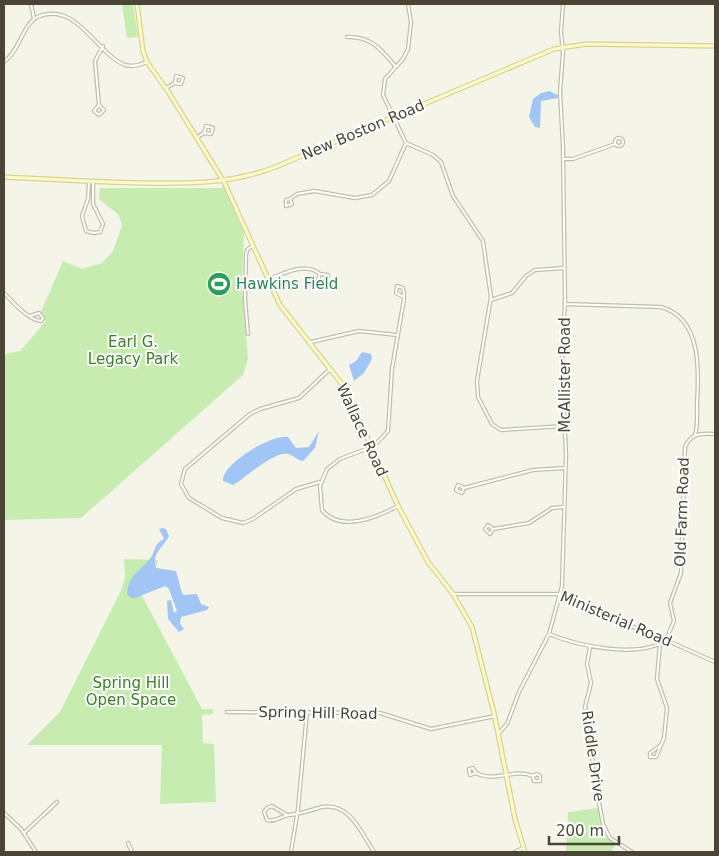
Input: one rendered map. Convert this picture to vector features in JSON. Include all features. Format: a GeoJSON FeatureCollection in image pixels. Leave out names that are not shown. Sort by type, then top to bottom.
{"type":"FeatureCollection","features":[{"type":"Feature","properties":{"kind":"street"},"geometry":{"type":"LineString","coordinates":[[31,4],[34,19]]}},
{"type":"Feature","properties":{"kind":"street","name":"Wallace Road"},"geometry":{"type":"LineString","coordinates":[[137,4],[143,51],[147,62],[166,88],[224,182],[280,305],[350,395],[371,448],[398,506],[428,562],[453,594],[473,631],[499,732],[524,850]]}},
{"type":"Feature","properties":{"kind":"street"},"geometry":{"type":"LineString","coordinates":[[408,4],[411,22],[406,54],[385,79],[382,90],[392,117],[406,143],[433,155],[444,167],[453,196],[483,241],[491,300],[476,386],[478,397],[489,419],[496,427],[507,431],[564,426]]}},
{"type":"Feature","properties":{"kind":"street","name":"McAllister Road"},"geometry":{"type":"LineString","coordinates":[[499,732],[507,724],[519,692],[549,634],[561,595],[565,468],[562,358],[565,304],[560,92],[563,4]]}},
{"type":"Feature","properties":{"kind":"street"},"geometry":{"type":"LineString","coordinates":[[4,62],[16,52],[34,19],[50,13],[67,15],[76,20],[125,65],[133,66],[147,62]]}},
{"type":"Feature","properties":{"kind":"street"},"geometry":{"type":"LineString","coordinates":[[346,37],[367,39],[377,45],[396,66]]}},
{"type":"Feature","properties":{"kind":"street","name":"New Boston Road"},"geometry":{"type":"LineString","coordinates":[[4,177],[88,182],[195,184],[224,182],[273,168],[523,61],[562,47],[600,44],[715,46]]}},
{"type":"Feature","properties":{"kind":"street"},"geometry":{"type":"LineString","coordinates":[[99,106],[96,61],[103,46]]}},
{"type":"Feature","properties":{"kind":"street"},"geometry":{"type":"LineString","coordinates":[[166,88],[175,83]]}},
{"type":"Feature","properties":{"kind":"street"},"geometry":{"type":"LineString","coordinates":[[196,138],[204,133]]}},
{"type":"Feature","properties":{"kind":"street"},"geometry":{"type":"LineString","coordinates":[[290,199],[294,195],[308,192],[356,198],[376,193],[389,181],[406,143]]}},
{"type":"Feature","properties":{"kind":"street"},"geometry":{"type":"LineString","coordinates":[[563,159],[573,159],[615,144]]}},
{"type":"Feature","properties":{"kind":"street"},"geometry":{"type":"LineString","coordinates":[[88,182],[88,199],[82,223],[86,231],[96,234],[100,232],[103,224],[93,204],[94,182]]}},
{"type":"Feature","properties":{"kind":"street"},"geometry":{"type":"LineString","coordinates":[[248,334],[245,300],[246,255],[247,250],[254,245]]}},
{"type":"Feature","properties":{"kind":"street"},"geometry":{"type":"LineString","coordinates":[[268,280],[305,268],[328,275],[327,282],[320,282],[318,279],[320,274]]}},
{"type":"Feature","properties":{"kind":"street"},"geometry":{"type":"LineString","coordinates":[[491,300],[512,292],[526,276],[535,270],[564,268]]}},
{"type":"Feature","properties":{"kind":"street"},"geometry":{"type":"LineString","coordinates":[[398,506],[366,520],[330,518],[326,515],[321,505],[320,482],[327,469],[335,461],[371,448],[382,440],[388,431],[392,369],[404,297],[403,288],[397,286],[396,293],[404,297]]}},
{"type":"Feature","properties":{"kind":"street"},"geometry":{"type":"LineString","coordinates":[[4,293],[30,316],[38,322],[43,318],[39,313],[30,316]]}},
{"type":"Feature","properties":{"kind":"street"},"geometry":{"type":"LineString","coordinates":[[565,304],[661,307],[671,311],[680,318],[690,334],[698,356],[696,435],[715,434]]}},
{"type":"Feature","properties":{"kind":"street"},"geometry":{"type":"LineString","coordinates":[[308,342],[359,331],[397,335]]}},
{"type":"Feature","properties":{"kind":"street"},"geometry":{"type":"LineString","coordinates":[[320,482],[296,488],[253,519],[238,523],[222,518],[194,502],[183,489],[181,479],[189,465],[250,414],[260,409],[299,398],[330,369]]}},
{"type":"Feature","properties":{"kind":"street","name":"Old Farm Road"},"geometry":{"type":"LineString","coordinates":[[666,640],[673,623],[671,600],[680,573],[684,451],[688,442],[696,435]]}},
{"type":"Feature","properties":{"kind":"street"},"geometry":{"type":"LineString","coordinates":[[464,488],[533,470],[565,468]]}},
{"type":"Feature","properties":{"kind":"street"},"geometry":{"type":"LineString","coordinates":[[494,529],[530,523],[552,508],[563,507]]}},
{"type":"Feature","properties":{"kind":"street","name":"Ministerial Road"},"geometry":{"type":"LineString","coordinates":[[453,594],[549,593],[561,595],[593,613],[666,640],[715,662]]}},
{"type":"Feature","properties":{"kind":"street"},"geometry":{"type":"LineString","coordinates":[[549,634],[590,646],[630,649],[666,640]]}},
{"type":"Feature","properties":{"kind":"street"},"geometry":{"type":"LineString","coordinates":[[660,643],[657,679],[667,705],[664,736],[661,745],[656,757],[650,757],[650,752],[661,745]]}},
{"type":"Feature","properties":{"kind":"street","name":"Riddle Drive"},"geometry":{"type":"LineString","coordinates":[[590,646],[587,664],[591,683],[585,707],[591,732],[593,771],[603,824],[610,838],[632,852]]}},
{"type":"Feature","properties":{"kind":"street","name":"Spring Hill Road"},"geometry":{"type":"LineString","coordinates":[[227,712],[380,713],[432,729],[495,716]]}},
{"type":"Feature","properties":{"kind":"street"},"geometry":{"type":"LineString","coordinates":[[291,852],[297,815],[307,712]]}},
{"type":"Feature","properties":{"kind":"street"},"geometry":{"type":"LineString","coordinates":[[476,773],[488,778],[524,773],[533,776]]}},
{"type":"Feature","properties":{"kind":"street"},"geometry":{"type":"LineString","coordinates":[[24,832],[57,802]]}},
{"type":"Feature","properties":{"kind":"street"},"geometry":{"type":"LineString","coordinates":[[287,815],[272,806],[264,812],[265,818],[269,821],[287,815],[297,815],[328,807],[344,810],[352,818],[374,852]]}},
{"type":"Feature","properties":{"kind":"street"},"geometry":{"type":"LineString","coordinates":[[4,813],[24,832],[36,852]]}},
{"type":"Feature","properties":{"kind":"street"},"geometry":{"type":"LineString","coordinates":[[128,843],[132,852]]}},
{"type":"Feature","properties":{"kind":"street"},"geometry":{"type":"LineString","coordinates":[[515,852],[524,850]]}},
{"type":"Feature","properties":{"kind":"green space"},"geometry":{"type":"Polygon","coordinates":[[[122,4],[133,4],[138,37],[127,38],[122,4]]]}},
{"type":"Feature","properties":{"kind":"green space","name":"Earl G. Legacy Park"},"geometry":{"type":"Polygon","coordinates":[[[100,188],[224,188],[244,232],[242,287],[248,359],[243,375],[81,518],[4,520],[4,354],[20,351],[45,322],[45,316],[41,312],[63,261],[82,269],[102,263],[113,251],[122,226],[119,215],[99,199],[100,188]]]}},
{"type":"Feature","properties":{"kind":"green space","name":"Spring Hill Open Space"},"geometry":{"type":"Polygon","coordinates":[[[124,559],[158,560],[153,580],[139,590],[202,709],[213,709],[213,714],[202,715],[203,743],[214,744],[216,802],[160,804],[162,745],[27,745],[60,712],[121,591],[125,577],[124,559]]]}},
{"type":"Feature","properties":{"kind":"green space"},"geometry":{"type":"Polygon","coordinates":[[[599,808],[604,835],[615,845],[611,852],[566,852],[568,812],[599,808]]]}},
{"type":"Feature","properties":{"kind":"water"},"geometry":{"type":"Polygon","coordinates":[[[549,91],[558,95],[558,98],[541,101],[540,128],[535,127],[529,117],[533,99],[541,93],[549,91]]]}},
{"type":"Feature","properties":{"kind":"water"},"geometry":{"type":"Polygon","coordinates":[[[362,352],[371,354],[372,359],[364,373],[354,381],[349,365],[356,361],[362,352]]]}},
{"type":"Feature","properties":{"kind":"water"},"geometry":{"type":"Polygon","coordinates":[[[319,431],[315,448],[303,461],[288,454],[282,454],[268,461],[233,485],[223,481],[225,474],[238,459],[260,445],[281,437],[288,437],[296,448],[309,447],[319,431]]]}},
{"type":"Feature","properties":{"kind":"water"},"geometry":{"type":"Polygon","coordinates":[[[159,529],[166,529],[169,536],[156,554],[156,568],[176,571],[182,593],[184,595],[197,594],[201,604],[209,607],[207,610],[181,617],[180,624],[184,629],[179,632],[168,619],[167,601],[171,600],[174,613],[177,611],[169,589],[165,586],[135,598],[131,598],[127,594],[131,579],[151,558],[156,546],[164,539],[159,529]]]}},
{"type":"Feature","properties":{"kind":"place","name":"Hawkins Field"},"geometry":{"type":"Point","coordinates":[219,284]}}]}
